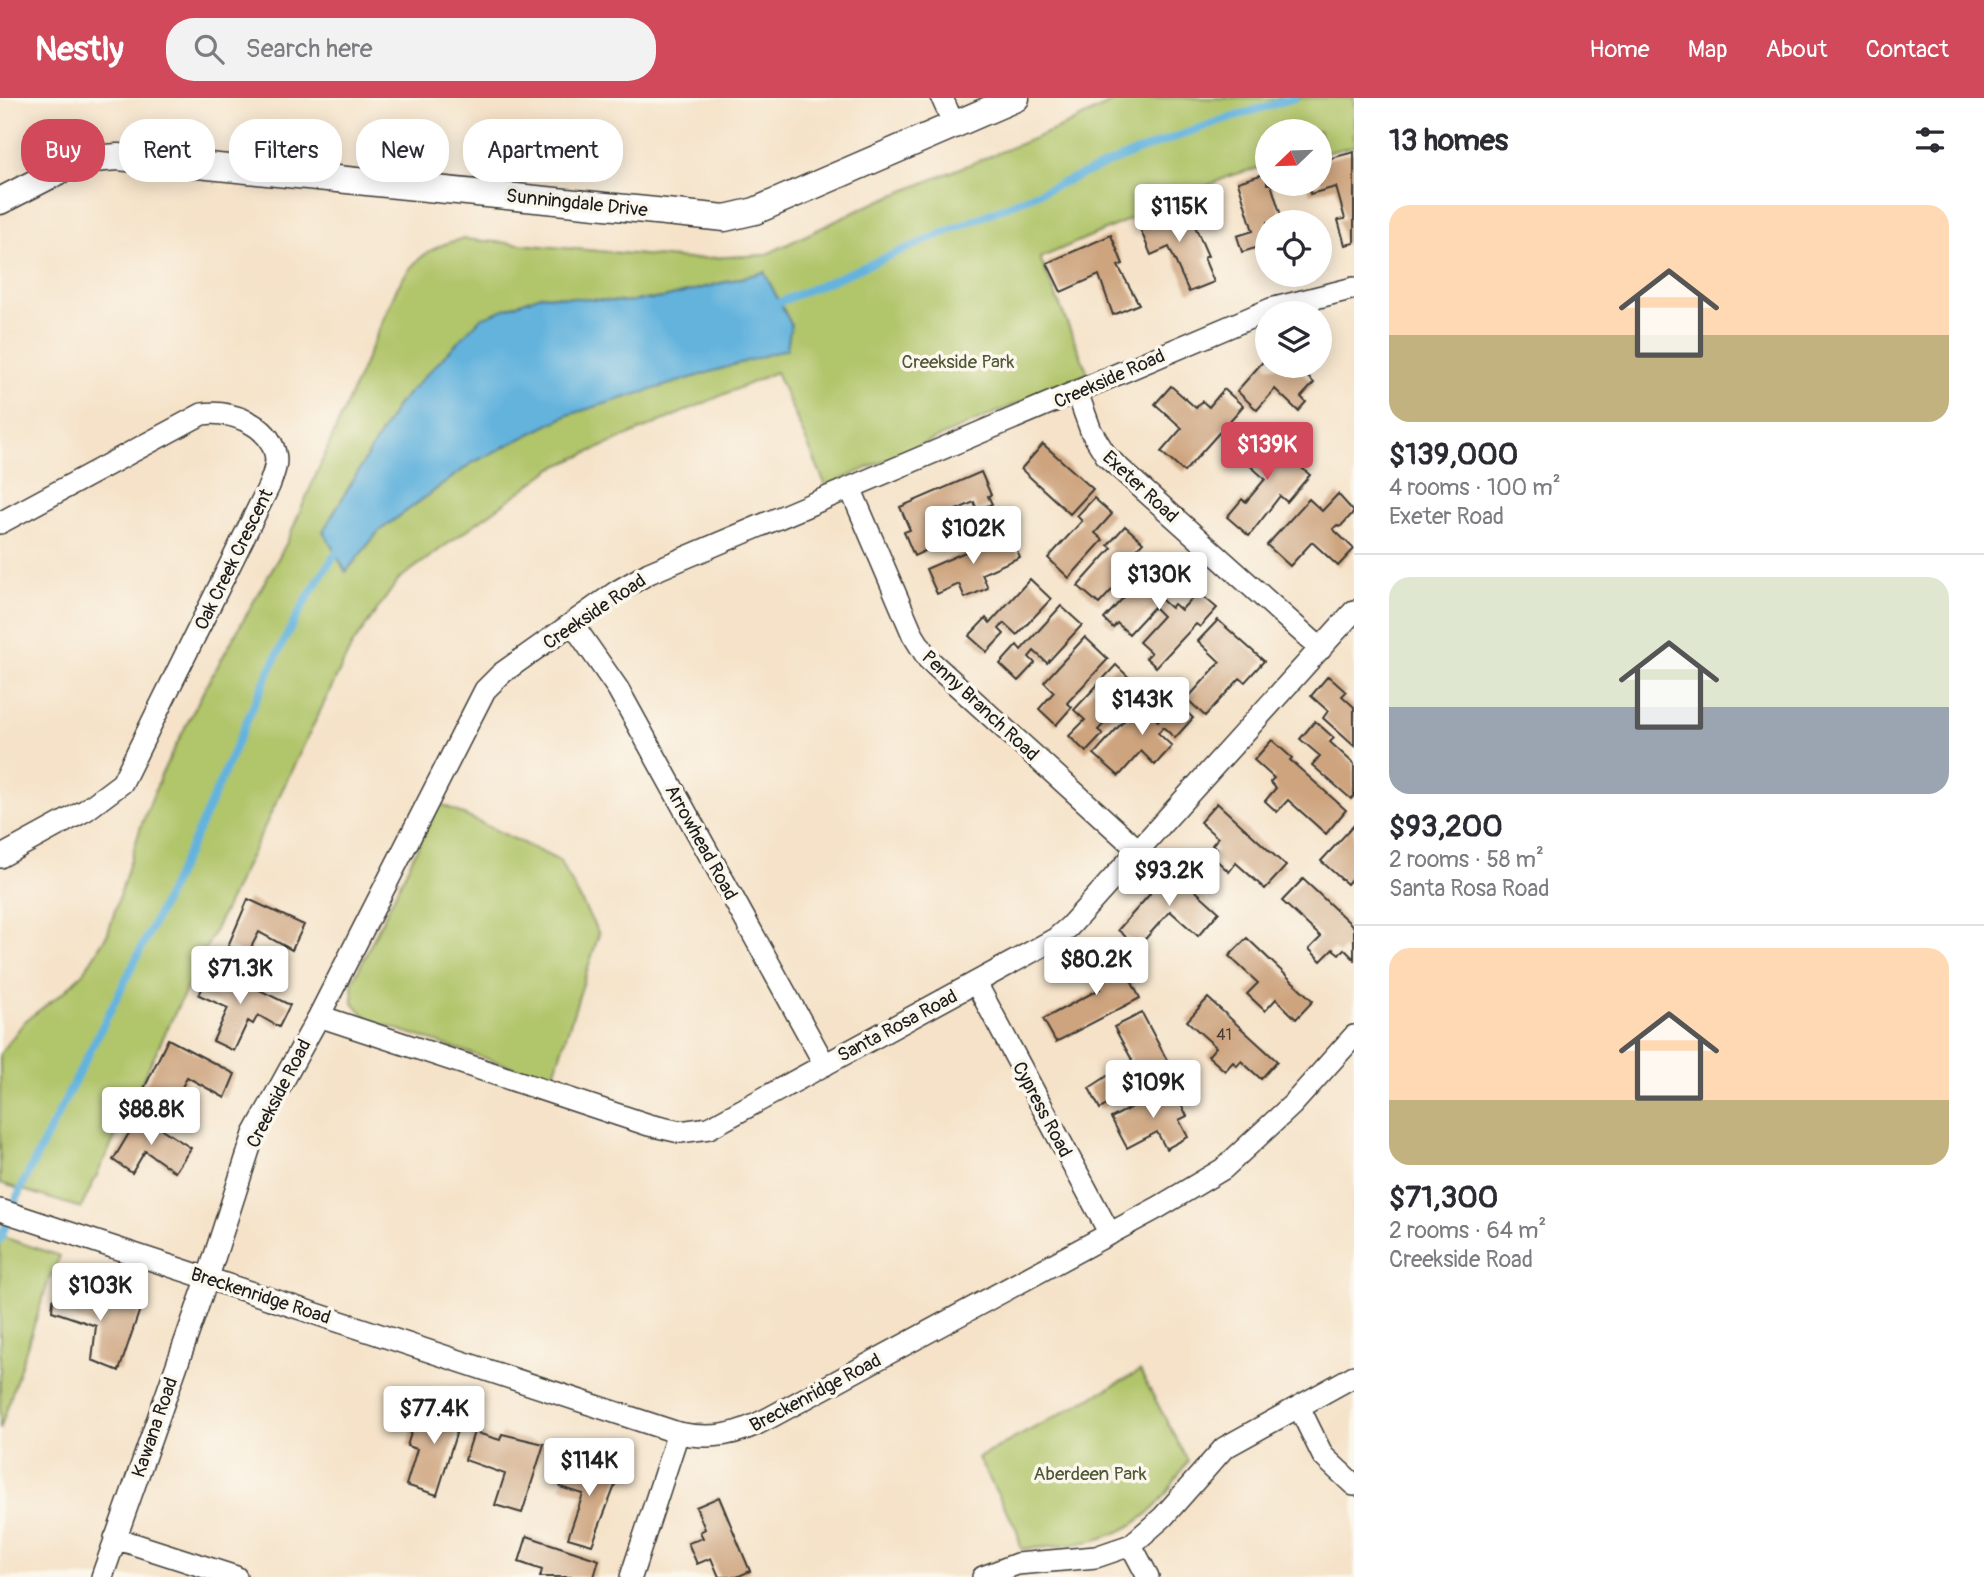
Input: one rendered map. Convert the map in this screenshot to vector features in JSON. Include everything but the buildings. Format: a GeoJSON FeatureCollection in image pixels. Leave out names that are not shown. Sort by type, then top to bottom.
{"type":"FeatureCollection","features":[{"type":"Feature","properties":{"kind":"street"},"geometry":{"type":"LineString","coordinates":[[942,98],[954,125]]}},
{"type":"Feature","properties":{"kind":"street","name":"Sunningdale Drive"},"geometry":{"type":"LineString","coordinates":[[0,201],[80,160],[118,157],[725,218],[755,211],[1016,98]]}},
{"type":"Feature","properties":{"kind":"street","name":"Creekside Road"},"geometry":{"type":"LineString","coordinates":[[208,1277],[254,1134],[319,1016],[477,701],[502,673],[649,573],[851,490],[1271,309],[1354,288]]}},
{"type":"Feature","properties":{"kind":"street","name":"Exeter Road"},"geometry":{"type":"LineString","coordinates":[[1077,392],[1091,430],[1107,457],[1321,649]]}},
{"type":"Feature","properties":{"kind":"street","name":"Oak Creek Crescent"},"geometry":{"type":"LineString","coordinates":[[0,523],[202,414],[222,413],[236,416],[265,435],[275,453],[276,463],[269,486],[144,746],[122,783],[86,810],[0,856]]}},
{"type":"Feature","properties":{"kind":"street","name":"Penny Branch Road"},"geometry":{"type":"LineString","coordinates":[[851,490],[914,635],[928,659],[1138,850]]}},
{"type":"Feature","properties":{"kind":"street","name":"Santa Rosa Road"},"geometry":{"type":"LineString","coordinates":[[319,1016],[649,1125],[680,1132],[709,1128],[1055,939],[1354,611]]}},
{"type":"Feature","properties":{"kind":"street","name":"Arrowhead Road"},"geometry":{"type":"LineString","coordinates":[[572,623],[618,689],[825,1065]]}},
{"type":"Feature","properties":{"kind":"street","name":"Cypress Road"},"geometry":{"type":"LineString","coordinates":[[976,983],[1110,1234]]}},
{"type":"Feature","properties":{"kind":"street","name":"Breckenridge Road"},"geometry":{"type":"LineString","coordinates":[[0,1210],[678,1433],[714,1438],[749,1429],[1110,1234],[1223,1169],[1292,1105],[1354,1036]]}},
{"type":"Feature","properties":{"kind":"street","name":"Kawana Road"},"geometry":{"type":"LineString","coordinates":[[102,1577],[208,1277]]}},
{"type":"Feature","properties":{"kind":"street"},"geometry":{"type":"LineString","coordinates":[[984,1577],[1017,1564],[1096,1557],[1131,1545],[1163,1517],[1224,1448],[1300,1409],[1354,1376]]}},
{"type":"Feature","properties":{"kind":"street"},"geometry":{"type":"LineString","coordinates":[[1300,1409],[1323,1456],[1354,1485]]}},
{"type":"Feature","properties":{"kind":"street"},"geometry":{"type":"LineString","coordinates":[[631,1577],[678,1433]]}},
{"type":"Feature","properties":{"kind":"street"},"geometry":{"type":"LineString","coordinates":[[115,1538],[236,1577]]}},
{"type":"Feature","properties":{"kind":"street"},"geometry":{"type":"LineString","coordinates":[[1131,1545],[1148,1577]]}},
{"type":"Feature","properties":{"kind":"green space","name":"Creekside Park"},"geometry":{"type":"Polygon","coordinates":[[[1121,98],[1354,98],[1354,146],[1332,151],[1332,119],[1255,119],[1255,169],[1232,175],[1040,258],[1088,373],[826,486],[776,372],[553,468],[399,579],[351,647],[81,1208],[0,1183],[0,1054],[25,1021],[65,991],[84,972],[108,933],[141,826],[162,773],[203,692],[286,544],[397,288],[409,269],[424,255],[441,245],[463,239],[688,259],[765,255],[867,206],[1064,126],[1121,98]],[[764,272],[664,298],[622,302],[541,295],[398,404],[324,531],[345,571],[379,531],[472,463],[568,415],[667,384],[764,272]]]}},
{"type":"Feature","properties":{"kind":"green space"},"geometry":{"type":"Polygon","coordinates":[[[439,803],[560,861],[599,934],[552,1080],[369,1020],[353,1003],[352,983],[439,803]]]}},
{"type":"Feature","properties":{"kind":"green space"},"geometry":{"type":"Polygon","coordinates":[[[0,1236],[60,1256],[48,1282],[0,1430],[0,1236]]]}},
{"type":"Feature","properties":{"kind":"green space","name":"Aberdeen Park"},"geometry":{"type":"Polygon","coordinates":[[[1140,1371],[1188,1461],[1172,1486],[1153,1509],[1124,1530],[1091,1541],[1021,1549],[1017,1530],[978,1458],[1140,1371]]]}},
{"type":"Feature","properties":{"kind":"water"},"geometry":{"type":"Polygon","coordinates":[[[764,272],[791,324],[787,349],[568,415],[472,463],[379,531],[346,572],[323,531],[398,404],[481,318],[541,295],[622,302],[664,298],[764,272]]]}},
{"type":"Feature","properties":{"kind":"waterway"},"geometry":{"type":"LineString","coordinates":[[773,305],[1133,153],[1219,121],[1295,98]]}},
{"type":"Feature","properties":{"kind":"waterway"},"geometry":{"type":"LineString","coordinates":[[0,1240],[21,1188],[185,859],[283,642],[320,577],[341,547]]}}]}
